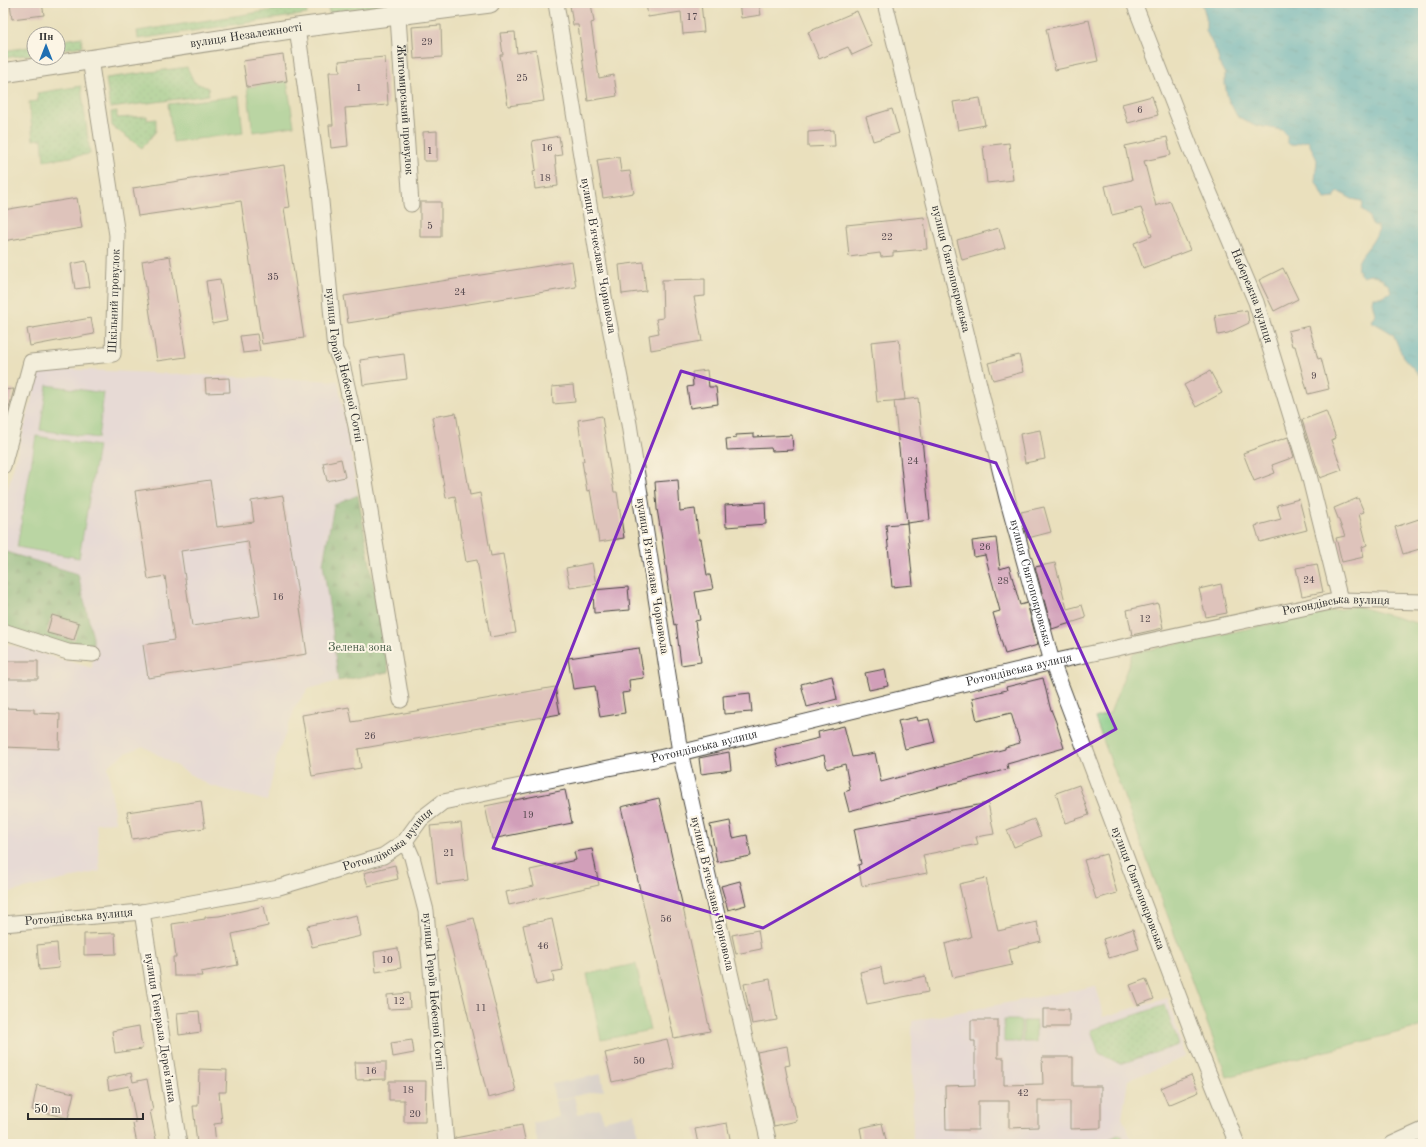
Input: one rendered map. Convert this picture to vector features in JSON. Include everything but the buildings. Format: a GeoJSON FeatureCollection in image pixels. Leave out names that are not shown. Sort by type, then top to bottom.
{"type":"FeatureCollection","features":[{"type":"Feature","properties":{"kind":"street","name":"вулиця Незалежності"},"geometry":{"type":"LineString","coordinates":[[3,73],[297,28],[398,9],[490,3]]}},
{"type":"Feature","properties":{"kind":"street","name":"вулиця Вʼячеслава Чорновола"},"geometry":{"type":"LineString","coordinates":[[556,3],[605,302],[629,424],[680,752],[769,1144]]}},
{"type":"Feature","properties":{"kind":"street","name":"вулиця Святопокровська"},"geometry":{"type":"LineString","coordinates":[[885,3],[1007,498],[1052,662],[1196,1042],[1237,1144]]}},
{"type":"Feature","properties":{"kind":"street","name":"Набережна вулиця"},"geometry":{"type":"LineString","coordinates":[[1134,3],[1191,149],[1256,302],[1308,475],[1340,600]]}},
{"type":"Feature","properties":{"kind":"street","name":"Житомирський провулок"},"geometry":{"type":"LineString","coordinates":[[398,9],[411,204]]}},
{"type":"Feature","properties":{"kind":"street","name":"вулиця Героїв Небесної Сотні"},"geometry":{"type":"LineString","coordinates":[[297,28],[320,191],[335,350],[342,364],[356,426],[401,700]]}},
{"type":"Feature","properties":{"kind":"street","name":"Шкільний провулок"},"geometry":{"type":"LineString","coordinates":[[3,466],[31,362],[114,354],[117,235],[90,59]]}},
{"type":"Feature","properties":{"kind":"street","name":"Ротондівська вулиця"},"geometry":{"type":"LineString","coordinates":[[3,924],[142,912],[279,887],[383,856],[405,841],[421,819],[444,802],[655,759],[1052,662],[1340,600],[1423,602]]}},
{"type":"Feature","properties":{"kind":"street"},"geometry":{"type":"LineString","coordinates":[[3,631],[68,652],[93,654]]}},
{"type":"Feature","properties":{"kind":"street","name":"вулиця Героїв Небесної Сотні"},"geometry":{"type":"LineString","coordinates":[[405,841],[412,857],[426,911],[446,1144]]}},
{"type":"Feature","properties":{"kind":"street","name":"вулиця Генерала Деревʼянка"},"geometry":{"type":"LineString","coordinates":[[142,912],[179,1144]]}},
{"type":"Feature","properties":{"kind":"street"},"geometry":{"type":"LineString","coordinates":[[1392,1144],[1423,1130]]}},
{"type":"Feature","properties":{"kind":"highlighted area"},"geometry":{"type":"Polygon","coordinates":[[[681,371],[996,463],[1116,729],[763,928],[493,848],[681,371]]]}},
{"type":"Feature","properties":{"kind":"shaded area"},"geometry":{"type":"Polygon","coordinates":[[[40,368],[338,381],[389,672],[338,681],[308,689],[296,706],[277,756],[267,801],[208,785],[143,746],[126,753],[108,766],[115,822],[96,823],[100,871],[3,894],[3,643],[92,668],[93,638],[78,574],[3,551],[3,507],[40,368]]]}},
{"type":"Feature","properties":{"kind":"shaded area"},"geometry":{"type":"Polygon","coordinates":[[[1096,986],[1103,1017],[1168,998],[1183,1048],[1185,1057],[1128,1080],[1122,1118],[1134,1144],[910,1144],[913,1143],[912,1021],[1096,986]]]}},
{"type":"Feature","properties":{"kind":"shaded area"},"geometry":{"type":"Polygon","coordinates":[[[601,1074],[604,1090],[555,1100],[552,1084],[601,1074]]]}},
{"type":"Feature","properties":{"kind":"shaded area"},"geometry":{"type":"Polygon","coordinates":[[[574,1097],[578,1114],[600,1109],[603,1121],[635,1113],[639,1144],[538,1144],[533,1123],[559,1117],[556,1101],[574,1097]]]}},
{"type":"Feature","properties":{"kind":"green space"},"geometry":{"type":"Polygon","coordinates":[[[327,3],[382,3],[382,5],[329,13],[327,3]]]}},
{"type":"Feature","properties":{"kind":"green space"},"geometry":{"type":"Polygon","coordinates":[[[306,5],[307,14],[138,39],[137,31],[306,5]]]}},
{"type":"Feature","properties":{"kind":"green space"},"geometry":{"type":"Polygon","coordinates":[[[81,37],[83,46],[66,49],[66,40],[81,37]]]}},
{"type":"Feature","properties":{"kind":"green space"},"geometry":{"type":"Polygon","coordinates":[[[26,47],[26,55],[3,58],[3,51],[26,47]]]}},
{"type":"Feature","properties":{"kind":"green space"},"geometry":{"type":"Polygon","coordinates":[[[187,67],[194,82],[208,88],[209,95],[110,108],[106,78],[187,67]]]}},
{"type":"Feature","properties":{"kind":"green space"},"geometry":{"type":"Polygon","coordinates":[[[287,81],[294,126],[253,132],[247,87],[287,81]]]}},
{"type":"Feature","properties":{"kind":"green space"},"geometry":{"type":"Polygon","coordinates":[[[81,86],[90,154],[44,161],[42,139],[33,140],[29,102],[38,101],[37,93],[81,86]]]}},
{"type":"Feature","properties":{"kind":"green space"},"geometry":{"type":"Polygon","coordinates":[[[239,96],[243,133],[173,142],[168,104],[239,96]]]}},
{"type":"Feature","properties":{"kind":"green space"},"geometry":{"type":"Polygon","coordinates":[[[117,111],[117,118],[147,116],[147,120],[156,119],[156,131],[142,148],[112,126],[111,112],[117,111]]]}},
{"type":"Feature","properties":{"kind":"green space"},"geometry":{"type":"Polygon","coordinates":[[[47,385],[104,393],[98,438],[40,430],[47,385]]]}},
{"type":"Feature","properties":{"kind":"green space"},"geometry":{"type":"Polygon","coordinates":[[[36,436],[98,446],[79,558],[17,547],[36,436]]]}},
{"type":"Feature","properties":{"kind":"green space","name":"Зелена зона"},"geometry":{"type":"Polygon","coordinates":[[[358,495],[389,672],[338,681],[323,563],[334,505],[358,495]]]}},
{"type":"Feature","properties":{"kind":"green space"},"geometry":{"type":"Polygon","coordinates":[[[3,551],[78,574],[93,638],[93,654],[3,631],[3,551]]]}},
{"type":"Feature","properties":{"kind":"green space"},"geometry":{"type":"Polygon","coordinates":[[[1356,606],[1423,625],[1423,1026],[1227,1077],[1095,718],[1110,713],[1133,653],[1356,606]]]}},
{"type":"Feature","properties":{"kind":"green space"},"geometry":{"type":"Polygon","coordinates":[[[636,964],[650,1030],[601,1040],[587,974],[636,964]]]}},
{"type":"Feature","properties":{"kind":"green space"},"geometry":{"type":"Polygon","coordinates":[[[1165,1005],[1179,1045],[1120,1064],[1099,1053],[1091,1030],[1165,1005]]]}},
{"type":"Feature","properties":{"kind":"green space"},"geometry":{"type":"Polygon","coordinates":[[[1004,1020],[1021,1020],[1021,1042],[1004,1042],[1004,1020]]]}},
{"type":"Feature","properties":{"kind":"green space"},"geometry":{"type":"Polygon","coordinates":[[[1023,1021],[1036,1021],[1036,1042],[1023,1042],[1023,1021]]]}},
{"type":"Feature","properties":{"kind":"green space"},"geometry":{"type":"Polygon","coordinates":[[[1120,1134],[1125,1144],[1100,1144],[1120,1134]]]}},
{"type":"Feature","properties":{"kind":"water"},"geometry":{"type":"Polygon","coordinates":[[[1202,3],[1423,3],[1423,379],[1403,357],[1393,334],[1371,321],[1375,314],[1372,302],[1373,297],[1380,297],[1391,292],[1391,289],[1382,279],[1373,275],[1363,277],[1359,273],[1358,264],[1362,255],[1379,230],[1377,226],[1370,222],[1369,216],[1362,210],[1363,204],[1361,201],[1352,199],[1339,192],[1334,198],[1325,199],[1315,180],[1317,160],[1308,141],[1290,145],[1287,142],[1287,136],[1282,130],[1253,125],[1237,116],[1228,99],[1225,85],[1225,74],[1206,31],[1206,17],[1202,3]]]}}]}
